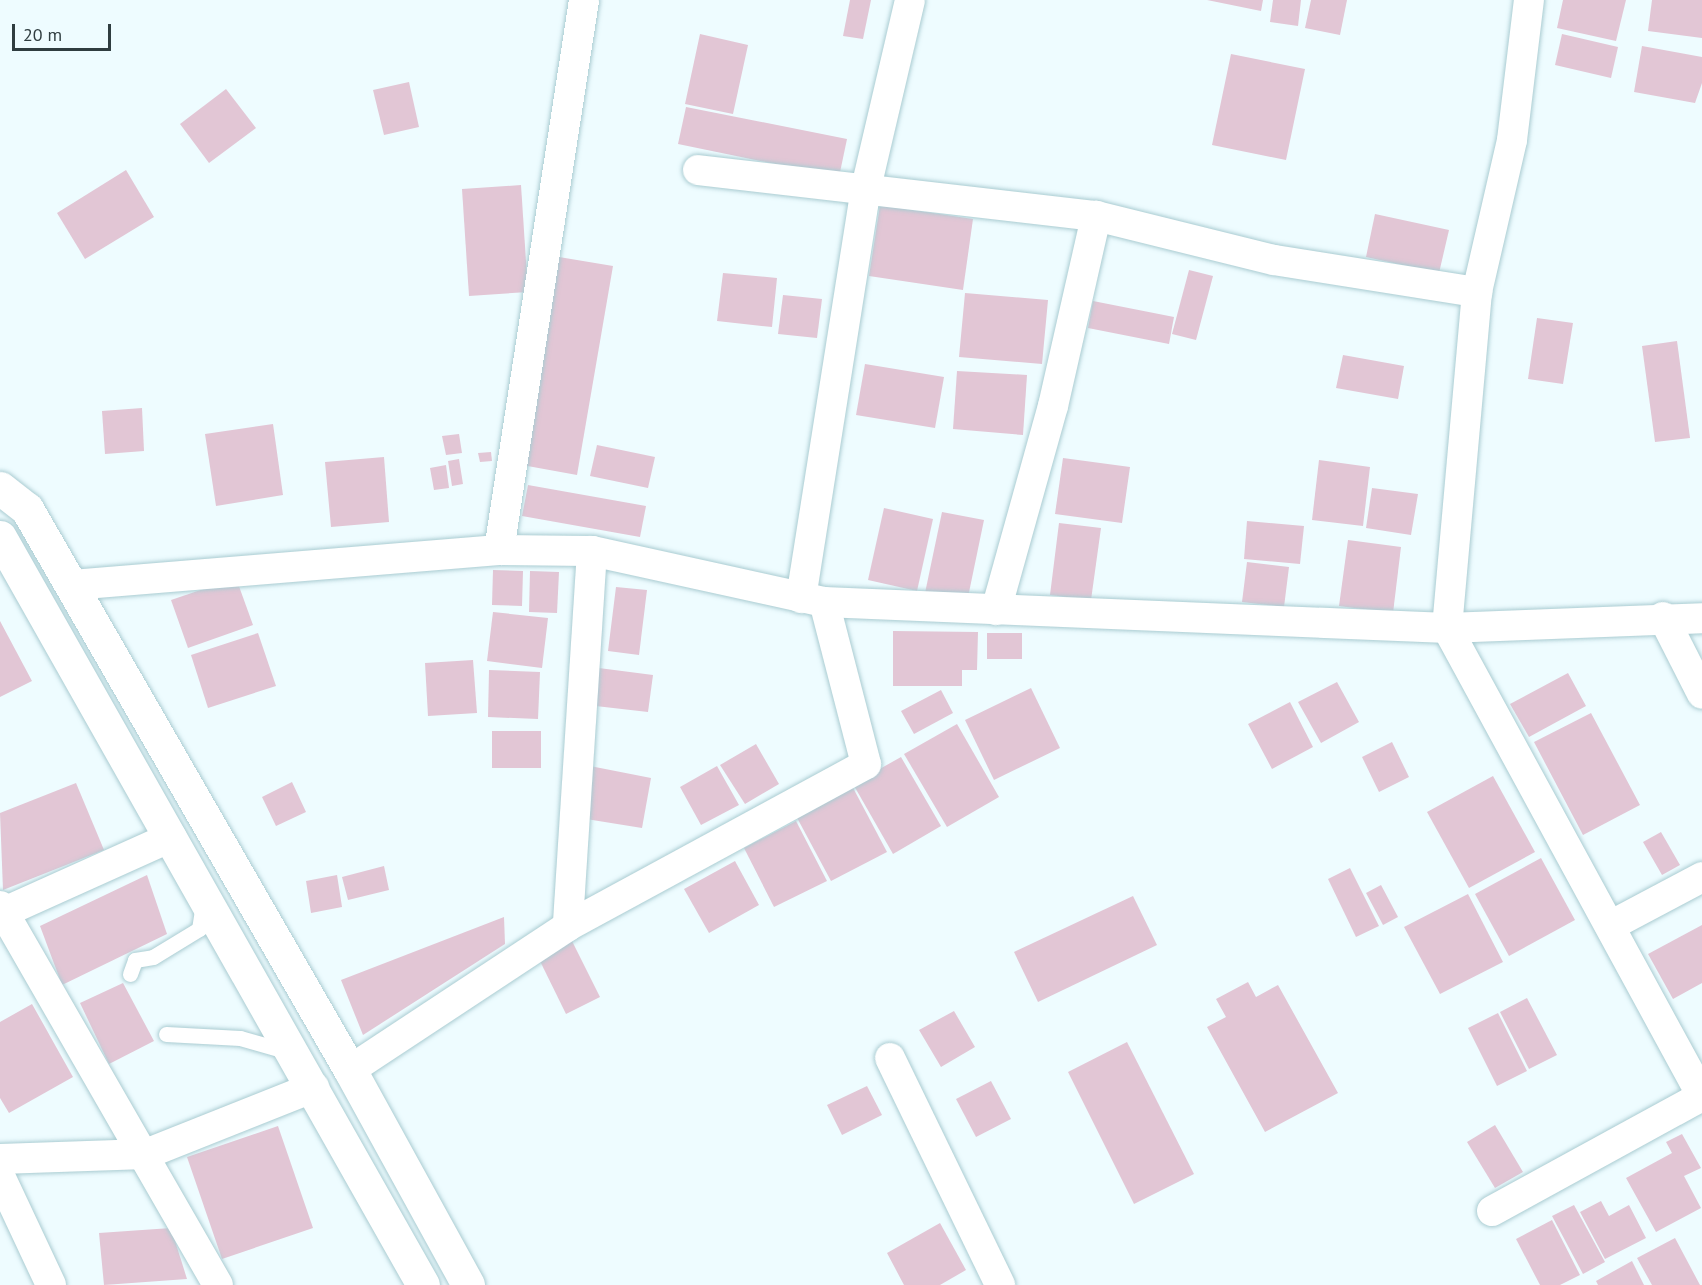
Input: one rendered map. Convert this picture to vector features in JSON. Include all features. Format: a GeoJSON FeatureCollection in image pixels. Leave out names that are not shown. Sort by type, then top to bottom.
{"type":"FeatureCollection","features":[{"type":"Feature","properties":{"kind":"main road"},"geometry":{"type":"LineString","coordinates":[[0,488],[27,509],[72,585],[350,1070],[468,1285]]}},
{"type":"Feature","properties":{"kind":"main road"},"geometry":{"type":"LineString","coordinates":[[0,537],[314,1087],[423,1285]]}},
{"type":"Feature","properties":{"kind":"street"},"geometry":{"type":"LineString","coordinates":[[499,550],[584,0]]}},
{"type":"Feature","properties":{"kind":"street"},"geometry":{"type":"LineString","coordinates":[[350,1070],[568,926],[866,764],[813,600],[865,192],[910,0]]}},
{"type":"Feature","properties":{"kind":"street"},"geometry":{"type":"LineString","coordinates":[[1492,1211],[1702,1096],[1447,628],[1477,292],[1512,140],[1529,0]]}},
{"type":"Feature","properties":{"kind":"street"},"geometry":{"type":"LineString","coordinates":[[698,170],[865,192],[1096,216],[1274,260],[1477,292]]}},
{"type":"Feature","properties":{"kind":"street"},"geometry":{"type":"LineString","coordinates":[[996,610],[1053,406],[1096,216]]}},
{"type":"Feature","properties":{"kind":"street"},"geometry":{"type":"LineString","coordinates":[[72,585],[499,550],[592,551],[813,600],[996,610],[1447,628],[1663,616],[1702,618]]}},
{"type":"Feature","properties":{"kind":"street"},"geometry":{"type":"LineString","coordinates":[[568,926],[592,551]]}},
{"type":"Feature","properties":{"kind":"street"},"geometry":{"type":"LineString","coordinates":[[1663,616],[1702,694]]}},
{"type":"Feature","properties":{"kind":"street"},"geometry":{"type":"LineString","coordinates":[[171,837],[1,911],[146,1155],[218,1285]]}},
{"type":"Feature","properties":{"kind":"street"},"geometry":{"type":"LineString","coordinates":[[1610,926],[1702,878]]}},
{"type":"Feature","properties":{"kind":"street"},"geometry":{"type":"LineString","coordinates":[[890,1058],[1000,1285]]}},
{"type":"Feature","properties":{"kind":"street"},"geometry":{"type":"LineString","coordinates":[[0,1159],[146,1155],[314,1087]]}},
{"type":"Feature","properties":{"kind":"street"},"geometry":{"type":"LineString","coordinates":[[0,1176],[51,1285]]}},
{"type":"Feature","properties":{"kind":"lane"},"geometry":{"type":"LineString","coordinates":[[130,974],[135,960],[153,957],[199,929],[204,894]]}},
{"type":"Feature","properties":{"kind":"lane"},"geometry":{"type":"LineString","coordinates":[[166,1034],[240,1038],[295,1054]]}},
{"type":"Feature","properties":{"kind":"building"},"geometry":{"type":"Polygon","coordinates":[[[850,0],[871,0],[863,39],[843,36],[850,0]]]}},
{"type":"Feature","properties":{"kind":"building"},"geometry":{"type":"Polygon","coordinates":[[[1207,0],[1263,0],[1261,11],[1207,0]]]}},
{"type":"Feature","properties":{"kind":"building"},"geometry":{"type":"Polygon","coordinates":[[[1273,0],[1301,0],[1298,26],[1270,22],[1273,0]]]}},
{"type":"Feature","properties":{"kind":"building"},"geometry":{"type":"Polygon","coordinates":[[[1311,0],[1347,0],[1340,35],[1305,28],[1311,0]]]}},
{"type":"Feature","properties":{"kind":"building"},"geometry":{"type":"Polygon","coordinates":[[[1563,0],[1626,0],[1616,41],[1557,28],[1563,0]]]}},
{"type":"Feature","properties":{"kind":"building"},"geometry":{"type":"Polygon","coordinates":[[[1652,0],[1702,0],[1702,38],[1648,31],[1652,0]]]}},
{"type":"Feature","properties":{"kind":"building"},"geometry":{"type":"Polygon","coordinates":[[[700,34],[748,45],[733,114],[685,104],[700,34]]]}},
{"type":"Feature","properties":{"kind":"building"},"geometry":{"type":"Polygon","coordinates":[[[1562,34],[1618,47],[1611,78],[1555,65],[1562,34]]]}},
{"type":"Feature","properties":{"kind":"building"},"geometry":{"type":"Polygon","coordinates":[[[1642,46],[1702,57],[1702,83],[1695,103],[1634,92],[1642,46]]]}},
{"type":"Feature","properties":{"kind":"building"},"geometry":{"type":"Polygon","coordinates":[[[1231,54],[1305,69],[1286,160],[1212,145],[1231,54]]]}},
{"type":"Feature","properties":{"kind":"building"},"geometry":{"type":"Polygon","coordinates":[[[409,82],[419,127],[384,135],[373,90],[409,82]]]}},
{"type":"Feature","properties":{"kind":"building"},"geometry":{"type":"Polygon","coordinates":[[[226,89],[256,128],[209,163],[180,124],[226,89]]]}},
{"type":"Feature","properties":{"kind":"building"},"geometry":{"type":"Polygon","coordinates":[[[686,107],[847,139],[839,177],[678,144],[686,107]]]}},
{"type":"Feature","properties":{"kind":"building"},"geometry":{"type":"Polygon","coordinates":[[[126,170],[154,217],[85,259],[57,213],[126,170]]]}},
{"type":"Feature","properties":{"kind":"building"},"geometry":{"type":"Polygon","coordinates":[[[521,185],[528,292],[469,296],[462,189],[521,185]]]}},
{"type":"Feature","properties":{"kind":"building"},"geometry":{"type":"Polygon","coordinates":[[[880,205],[973,219],[963,290],[869,276],[880,205]]]}},
{"type":"Feature","properties":{"kind":"building"},"geometry":{"type":"Polygon","coordinates":[[[1375,214],[1449,230],[1439,273],[1366,257],[1375,214]]]}},
{"type":"Feature","properties":{"kind":"building"},"geometry":{"type":"Polygon","coordinates":[[[559,257],[613,266],[577,475],[522,465],[559,257]]]}},
{"type":"Feature","properties":{"kind":"building"},"geometry":{"type":"Polygon","coordinates":[[[1189,270],[1213,276],[1196,340],[1172,334],[1189,270]]]}},
{"type":"Feature","properties":{"kind":"building"},"geometry":{"type":"Polygon","coordinates":[[[723,273],[777,278],[772,327],[717,321],[723,273]]]}},
{"type":"Feature","properties":{"kind":"building"},"geometry":{"type":"Polygon","coordinates":[[[965,293],[1048,300],[1042,364],[959,357],[965,293]]]}},
{"type":"Feature","properties":{"kind":"building"},"geometry":{"type":"Polygon","coordinates":[[[783,295],[822,299],[817,338],[778,334],[783,295]]]}},
{"type":"Feature","properties":{"kind":"building"},"geometry":{"type":"Polygon","coordinates":[[[1093,301],[1174,317],[1169,344],[1088,328],[1093,301]]]}},
{"type":"Feature","properties":{"kind":"building"},"geometry":{"type":"Polygon","coordinates":[[[1537,318],[1573,323],[1563,384],[1528,379],[1537,318]]]}},
{"type":"Feature","properties":{"kind":"building"},"geometry":{"type":"Polygon","coordinates":[[[1677,341],[1690,438],[1655,442],[1642,346],[1677,341]]]}},
{"type":"Feature","properties":{"kind":"building"},"geometry":{"type":"Polygon","coordinates":[[[1343,355],[1404,366],[1398,399],[1336,388],[1343,355]]]}},
{"type":"Feature","properties":{"kind":"building"},"geometry":{"type":"Polygon","coordinates":[[[865,364],[944,377],[935,428],[856,415],[865,364]]]}},
{"type":"Feature","properties":{"kind":"building"},"geometry":{"type":"Polygon","coordinates":[[[957,371],[1027,375],[1023,435],[953,429],[957,371]]]}},
{"type":"Feature","properties":{"kind":"building"},"geometry":{"type":"Polygon","coordinates":[[[142,408],[144,451],[105,454],[102,411],[142,408]]]}},
{"type":"Feature","properties":{"kind":"building"},"geometry":{"type":"Polygon","coordinates":[[[273,424],[283,495],[216,506],[205,434],[273,424]]]}},
{"type":"Feature","properties":{"kind":"building"},"geometry":{"type":"Polygon","coordinates":[[[459,434],[462,453],[446,455],[442,436],[459,434]]]}},
{"type":"Feature","properties":{"kind":"building"},"geometry":{"type":"Polygon","coordinates":[[[597,445],[655,457],[648,488],[590,476],[597,445]]]}},
{"type":"Feature","properties":{"kind":"building"},"geometry":{"type":"Polygon","coordinates":[[[491,452],[492,461],[480,462],[478,453],[491,452]]]}},
{"type":"Feature","properties":{"kind":"building"},"geometry":{"type":"Polygon","coordinates":[[[384,457],[389,522],[331,527],[325,462],[384,457]]]}},
{"type":"Feature","properties":{"kind":"building"},"geometry":{"type":"Polygon","coordinates":[[[1063,458],[1130,467],[1122,523],[1055,514],[1063,458]]]}},
{"type":"Feature","properties":{"kind":"building"},"geometry":{"type":"Polygon","coordinates":[[[459,459],[463,484],[452,486],[448,461],[459,459]]]}},
{"type":"Feature","properties":{"kind":"building"},"geometry":{"type":"Polygon","coordinates":[[[1319,460],[1370,467],[1363,526],[1312,520],[1319,460]]]}},
{"type":"Feature","properties":{"kind":"building"},"geometry":{"type":"Polygon","coordinates":[[[446,465],[449,488],[434,490],[430,468],[446,465]]]}},
{"type":"Feature","properties":{"kind":"building"},"geometry":{"type":"Polygon","coordinates":[[[528,485],[646,506],[640,537],[522,516],[528,485]]]}},
{"type":"Feature","properties":{"kind":"building"},"geometry":{"type":"Polygon","coordinates":[[[1372,488],[1418,494],[1411,535],[1366,528],[1372,488]]]}},
{"type":"Feature","properties":{"kind":"building"},"geometry":{"type":"Polygon","coordinates":[[[884,508],[933,519],[917,591],[868,580],[884,508]]]}},
{"type":"Feature","properties":{"kind":"building"},"geometry":{"type":"Polygon","coordinates":[[[942,512],[984,520],[967,602],[925,593],[942,512]]]}},
{"type":"Feature","properties":{"kind":"building"},"geometry":{"type":"Polygon","coordinates":[[[1247,521],[1304,526],[1300,564],[1244,559],[1247,521]]]}},
{"type":"Feature","properties":{"kind":"building"},"geometry":{"type":"Polygon","coordinates":[[[1059,523],[1101,528],[1091,600],[1050,595],[1059,523]]]}},
{"type":"Feature","properties":{"kind":"building"},"geometry":{"type":"Polygon","coordinates":[[[1348,540],[1401,547],[1393,613],[1339,606],[1348,540]]]}},
{"type":"Feature","properties":{"kind":"building"},"geometry":{"type":"Polygon","coordinates":[[[1247,562],[1289,567],[1284,607],[1242,602],[1247,562]]]}},
{"type":"Feature","properties":{"kind":"building"},"geometry":{"type":"Polygon","coordinates":[[[493,570],[523,571],[522,606],[492,605],[493,570]]]}},
{"type":"Feature","properties":{"kind":"building"},"geometry":{"type":"Polygon","coordinates":[[[530,571],[559,572],[557,613],[529,612],[530,571]]]}},
{"type":"Feature","properties":{"kind":"building"},"geometry":{"type":"Polygon","coordinates":[[[236,578],[253,625],[188,648],[171,600],[236,578]]]}},
{"type":"Feature","properties":{"kind":"building"},"geometry":{"type":"Polygon","coordinates":[[[616,587],[647,590],[639,655],[608,651],[616,587]]]}},
{"type":"Feature","properties":{"kind":"building"},"geometry":{"type":"Polygon","coordinates":[[[493,612],[548,618],[542,668],[487,661],[493,612]]]}},
{"type":"Feature","properties":{"kind":"building"},"geometry":{"type":"Polygon","coordinates":[[[0,621],[32,681],[0,697],[0,621]]]}},
{"type":"Feature","properties":{"kind":"building"},"geometry":{"type":"Polygon","coordinates":[[[893,631],[978,632],[977,670],[962,670],[962,686],[893,686],[893,631]]]}},
{"type":"Feature","properties":{"kind":"building"},"geometry":{"type":"Polygon","coordinates":[[[258,633],[276,686],[208,708],[191,655],[258,633]]]}},
{"type":"Feature","properties":{"kind":"building"},"geometry":{"type":"Polygon","coordinates":[[[987,633],[1022,633],[1022,659],[987,659],[987,633]]]}},
{"type":"Feature","properties":{"kind":"building"},"geometry":{"type":"Polygon","coordinates":[[[473,660],[477,713],[428,716],[425,663],[473,660]]]}},
{"type":"Feature","properties":{"kind":"building"},"geometry":{"type":"Polygon","coordinates":[[[591,667],[653,675],[648,712],[587,705],[591,667]]]}},
{"type":"Feature","properties":{"kind":"building"},"geometry":{"type":"Polygon","coordinates":[[[489,670],[540,672],[538,719],[488,717],[489,670]]]}},
{"type":"Feature","properties":{"kind":"building"},"geometry":{"type":"Polygon","coordinates":[[[1568,673],[1586,706],[1529,737],[1510,704],[1568,673]]]}},
{"type":"Feature","properties":{"kind":"building"},"geometry":{"type":"Polygon","coordinates":[[[1337,682],[1359,722],[1321,743],[1298,702],[1337,682]]]}},
{"type":"Feature","properties":{"kind":"building"},"geometry":{"type":"Polygon","coordinates":[[[1031,688],[1060,748],[994,780],[965,720],[1031,688]]]}},
{"type":"Feature","properties":{"kind":"building"},"geometry":{"type":"Polygon","coordinates":[[[941,690],[953,713],[914,734],[901,711],[941,690]]]}},
{"type":"Feature","properties":{"kind":"building"},"geometry":{"type":"Polygon","coordinates":[[[1290,702],[1313,747],[1272,769],[1248,724],[1290,702]]]}},
{"type":"Feature","properties":{"kind":"building"},"geometry":{"type":"Polygon","coordinates":[[[1591,713],[1640,805],[1583,835],[1534,742],[1591,713]]]}},
{"type":"Feature","properties":{"kind":"building"},"geometry":{"type":"Polygon","coordinates":[[[957,724],[999,797],[947,827],[904,754],[957,724]]]}},
{"type":"Feature","properties":{"kind":"building"},"geometry":{"type":"Polygon","coordinates":[[[492,731],[541,731],[541,768],[492,768],[492,731]]]}},
{"type":"Feature","properties":{"kind":"building"},"geometry":{"type":"Polygon","coordinates":[[[1392,742],[1409,777],[1379,792],[1362,757],[1392,742]]]}},
{"type":"Feature","properties":{"kind":"building"},"geometry":{"type":"Polygon","coordinates":[[[756,744],[779,784],[745,804],[720,765],[756,744]]]}},
{"type":"Feature","properties":{"kind":"building"},"geometry":{"type":"Polygon","coordinates":[[[901,757],[941,826],[893,854],[853,784],[901,757]]]}},
{"type":"Feature","properties":{"kind":"building"},"geometry":{"type":"Polygon","coordinates":[[[590,766],[651,778],[642,828],[580,818],[590,766]]]}},
{"type":"Feature","properties":{"kind":"building"},"geometry":{"type":"Polygon","coordinates":[[[717,766],[739,805],[701,825],[680,787],[717,766]]]}},
{"type":"Feature","properties":{"kind":"building"},"geometry":{"type":"Polygon","coordinates":[[[1493,776],[1535,852],[1469,888],[1427,812],[1493,776]]]}},
{"type":"Feature","properties":{"kind":"building"},"geometry":{"type":"Polygon","coordinates":[[[292,782],[306,812],[276,826],[262,797],[292,782]]]}},
{"type":"Feature","properties":{"kind":"building"},"geometry":{"type":"Polygon","coordinates":[[[76,783],[104,850],[3,890],[0,813],[76,783]]]}},
{"type":"Feature","properties":{"kind":"building"},"geometry":{"type":"Polygon","coordinates":[[[851,784],[887,852],[831,881],[795,814],[851,784]]]}},
{"type":"Feature","properties":{"kind":"building"},"geometry":{"type":"Polygon","coordinates":[[[796,821],[827,881],[774,907],[744,848],[796,821]]]}},
{"type":"Feature","properties":{"kind":"building"},"geometry":{"type":"Polygon","coordinates":[[[1661,832],[1680,865],[1662,875],[1643,842],[1661,832]]]}},
{"type":"Feature","properties":{"kind":"building"},"geometry":{"type":"Polygon","coordinates":[[[1541,858],[1575,920],[1509,956],[1475,894],[1541,858]]]}},
{"type":"Feature","properties":{"kind":"building"},"geometry":{"type":"Polygon","coordinates":[[[735,861],[759,905],[709,933],[684,889],[735,861]]]}},
{"type":"Feature","properties":{"kind":"building"},"geometry":{"type":"Polygon","coordinates":[[[384,866],[389,890],[348,900],[342,877],[384,866]]]}},
{"type":"Feature","properties":{"kind":"building"},"geometry":{"type":"Polygon","coordinates":[[[1350,868],[1379,926],[1356,937],[1328,879],[1350,868]]]}},
{"type":"Feature","properties":{"kind":"building"},"geometry":{"type":"Polygon","coordinates":[[[147,875],[167,934],[62,985],[40,926],[147,875]]]}},
{"type":"Feature","properties":{"kind":"building"},"geometry":{"type":"Polygon","coordinates":[[[337,875],[342,907],[311,913],[306,881],[337,875]]]}},
{"type":"Feature","properties":{"kind":"building"},"geometry":{"type":"Polygon","coordinates":[[[1381,885],[1398,917],[1383,925],[1366,893],[1381,885]]]}},
{"type":"Feature","properties":{"kind":"building"},"geometry":{"type":"Polygon","coordinates":[[[1468,894],[1503,962],[1440,994],[1404,927],[1468,894]]]}},
{"type":"Feature","properties":{"kind":"building"},"geometry":{"type":"Polygon","coordinates":[[[1133,896],[1157,945],[1038,1002],[1014,952],[1133,896]]]}},
{"type":"Feature","properties":{"kind":"building"},"geometry":{"type":"Polygon","coordinates":[[[504,917],[505,944],[363,1035],[341,980],[504,917]]]}},
{"type":"Feature","properties":{"kind":"building"},"geometry":{"type":"Polygon","coordinates":[[[1702,925],[1702,983],[1673,999],[1648,954],[1702,925]]]}},
{"type":"Feature","properties":{"kind":"building"},"geometry":{"type":"Polygon","coordinates":[[[572,941],[600,997],[566,1014],[538,957],[572,941]]]}},
{"type":"Feature","properties":{"kind":"building"},"geometry":{"type":"Polygon","coordinates":[[[1248,982],[1256,997],[1278,985],[1338,1093],[1265,1132],[1207,1027],[1226,1017],[1216,999],[1248,982]]]}},
{"type":"Feature","properties":{"kind":"building"},"geometry":{"type":"Polygon","coordinates":[[[123,983],[154,1041],[109,1064],[80,1003],[123,983]]]}},
{"type":"Feature","properties":{"kind":"building"},"geometry":{"type":"Polygon","coordinates":[[[1527,998],[1557,1055],[1529,1069],[1500,1012],[1527,998]]]}},
{"type":"Feature","properties":{"kind":"building"},"geometry":{"type":"Polygon","coordinates":[[[32,1004],[73,1077],[9,1113],[0,1098],[0,1022],[32,1004]]]}},
{"type":"Feature","properties":{"kind":"building"},"geometry":{"type":"Polygon","coordinates":[[[954,1011],[975,1047],[941,1067],[919,1030],[954,1011]]]}},
{"type":"Feature","properties":{"kind":"building"},"geometry":{"type":"Polygon","coordinates":[[[1498,1013],[1527,1071],[1497,1086],[1468,1028],[1498,1013]]]}},
{"type":"Feature","properties":{"kind":"building"},"geometry":{"type":"Polygon","coordinates":[[[1127,1042],[1194,1174],[1134,1204],[1068,1072],[1127,1042]]]}},
{"type":"Feature","properties":{"kind":"building"},"geometry":{"type":"Polygon","coordinates":[[[991,1081],[1011,1119],[976,1137],[956,1099],[991,1081]]]}},
{"type":"Feature","properties":{"kind":"building"},"geometry":{"type":"Polygon","coordinates":[[[867,1086],[882,1115],[842,1135],[827,1105],[867,1086]]]}},
{"type":"Feature","properties":{"kind":"building"},"geometry":{"type":"Polygon","coordinates":[[[1495,1125],[1523,1172],[1495,1188],[1467,1142],[1495,1125]]]}},
{"type":"Feature","properties":{"kind":"building"},"geometry":{"type":"Polygon","coordinates":[[[278,1126],[313,1228],[222,1259],[187,1157],[278,1126]]]}},
{"type":"Feature","properties":{"kind":"building"},"geometry":{"type":"Polygon","coordinates":[[[1682,1134],[1701,1168],[1684,1176],[1701,1208],[1656,1232],[1626,1178],[1672,1153],[1666,1142],[1682,1134]]]}},
{"type":"Feature","properties":{"kind":"building"},"geometry":{"type":"Polygon","coordinates":[[[1601,1201],[1609,1216],[1629,1205],[1646,1238],[1605,1259],[1580,1212],[1601,1201]]]}},
{"type":"Feature","properties":{"kind":"building"},"geometry":{"type":"Polygon","coordinates":[[[1574,1205],[1605,1262],[1583,1274],[1552,1216],[1574,1205]]]}},
{"type":"Feature","properties":{"kind":"building"},"geometry":{"type":"Polygon","coordinates":[[[1552,1220],[1580,1275],[1560,1285],[1540,1285],[1516,1239],[1552,1220]]]}},
{"type":"Feature","properties":{"kind":"building"},"geometry":{"type":"Polygon","coordinates":[[[940,1223],[966,1270],[940,1285],[904,1285],[887,1253],[940,1223]]]}},
{"type":"Feature","properties":{"kind":"building"},"geometry":{"type":"Polygon","coordinates":[[[171,1228],[187,1279],[104,1285],[99,1233],[171,1228]]]}},
{"type":"Feature","properties":{"kind":"building"},"geometry":{"type":"Polygon","coordinates":[[[1675,1238],[1700,1285],[1652,1285],[1637,1258],[1675,1238]]]}},
{"type":"Feature","properties":{"kind":"building"},"geometry":{"type":"Polygon","coordinates":[[[1632,1261],[1644,1285],[1598,1285],[1596,1281],[1632,1261]]]}}]}
